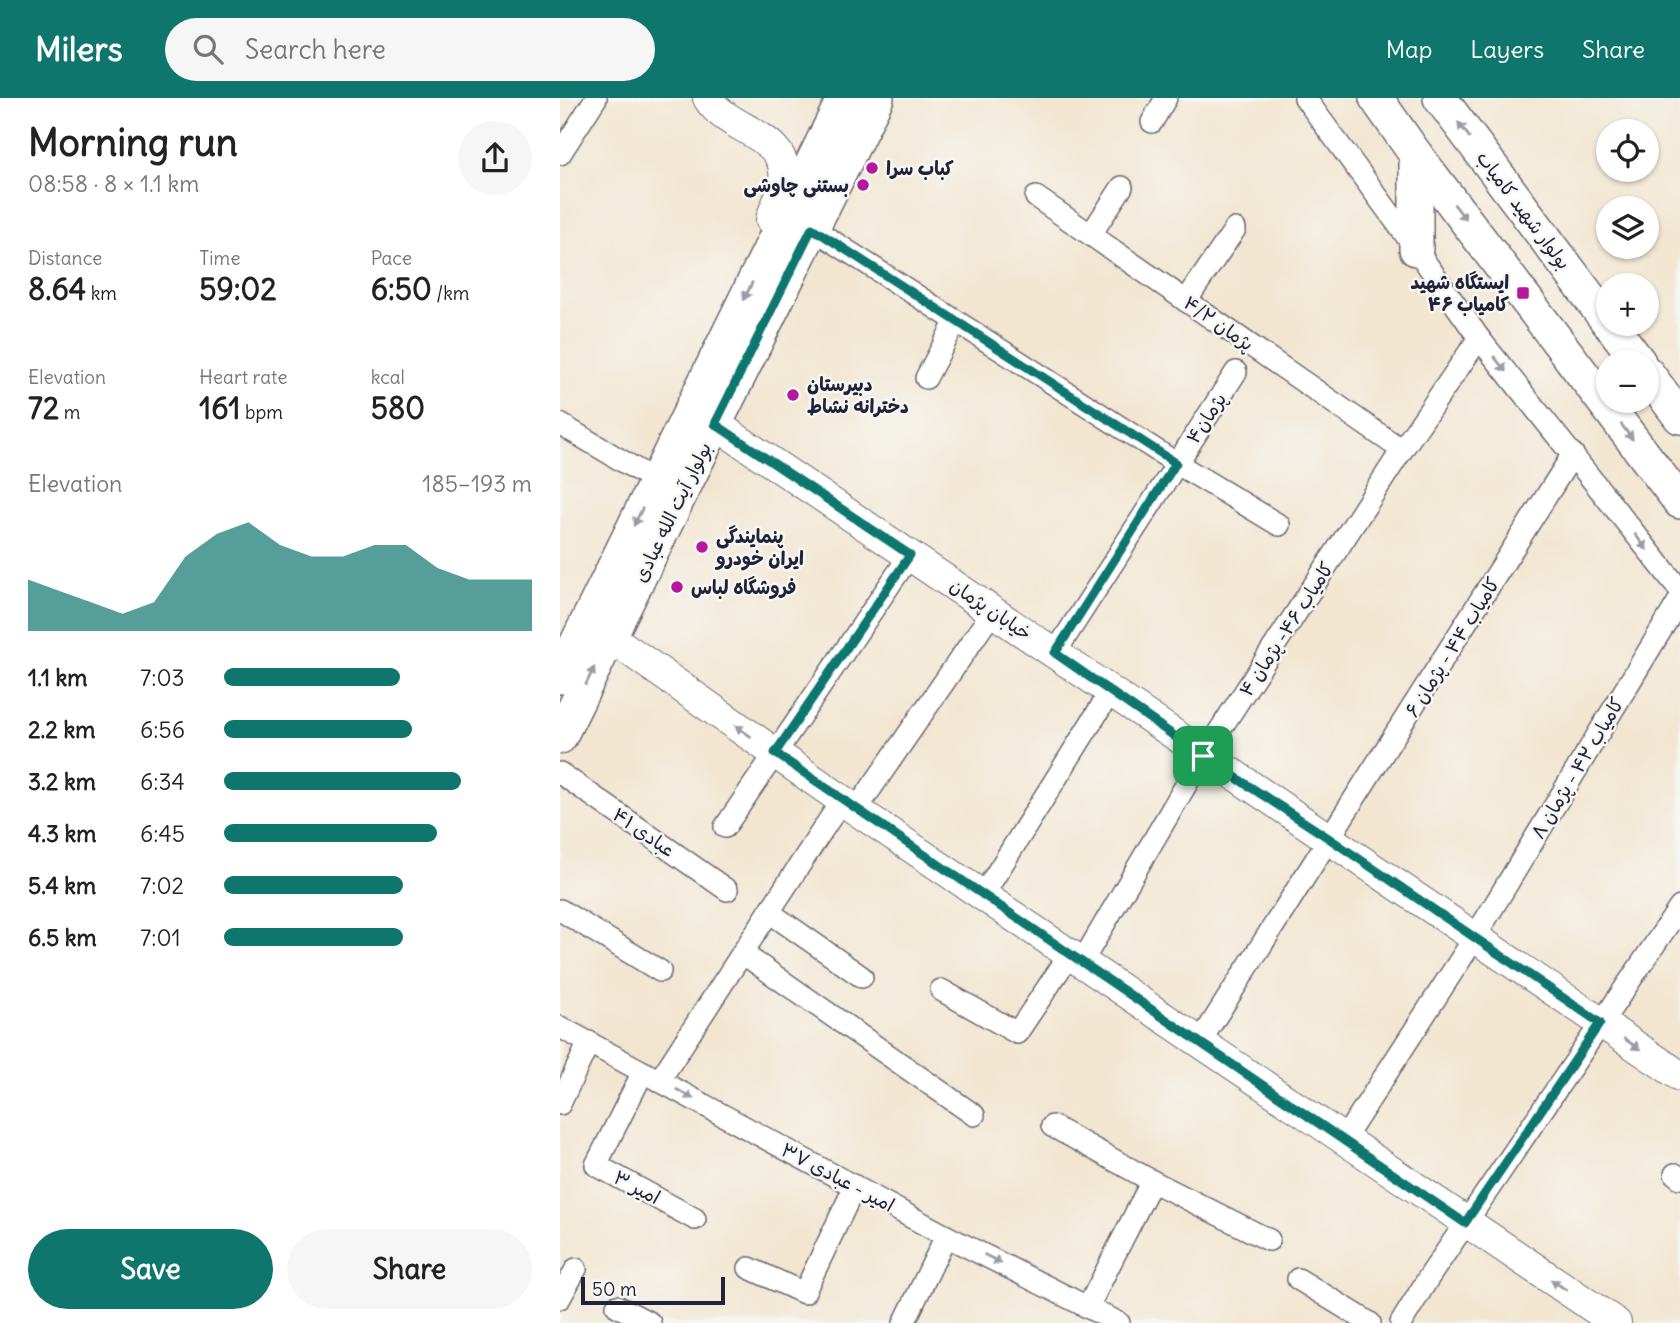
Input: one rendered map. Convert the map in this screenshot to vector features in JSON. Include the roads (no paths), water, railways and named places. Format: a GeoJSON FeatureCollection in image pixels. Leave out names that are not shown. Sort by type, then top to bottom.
{"type":"FeatureCollection","features":[{"type":"Feature","properties":{"kind":"main road","name":"بولوار آیت الله عبادی"},"geometry":{"type":"LineString","coordinates":[[560,737],[812,228],[844,98]]}},
{"type":"Feature","properties":{"kind":"main road","name":"بولوار آیت الله عبادی"},"geometry":{"type":"LineString","coordinates":[[560,677],[763,260],[827,165],[877,98]]}},
{"type":"Feature","properties":{"kind":"main road"},"geometry":{"type":"LineString","coordinates":[[1376,98],[1416,155],[1680,502]]}},
{"type":"Feature","properties":{"kind":"main road","name":"بولوار شهید کامیاب"},"geometry":{"type":"LineString","coordinates":[[1440,98],[1596,306]]}},
{"type":"Feature","properties":{"kind":"main road"},"geometry":{"type":"LineString","coordinates":[[1416,155],[1416,249]]}},
{"type":"Feature","properties":{"kind":"main road","name":"بولوار شهید کامیاب"},"geometry":{"type":"LineString","coordinates":[[1619,336],[1630,350]]}},
{"type":"Feature","properties":{"kind":"main road"},"geometry":{"type":"LineString","coordinates":[[1659,389],[1680,417]]}},
{"type":"Feature","properties":{"kind":"street"},"geometry":{"type":"LineString","coordinates":[[560,154],[596,98]]}},
{"type":"Feature","properties":{"kind":"street"},"geometry":{"type":"LineString","coordinates":[[708,98],[715,109],[768,142],[777,151],[783,165],[784,186],[772,216],[763,260]]}},
{"type":"Feature","properties":{"kind":"street"},"geometry":{"type":"LineString","coordinates":[[717,98],[723,99],[827,165]]}},
{"type":"Feature","properties":{"kind":"street"},"geometry":{"type":"LineString","coordinates":[[1152,122],[1166,98]]}},
{"type":"Feature","properties":{"kind":"street"},"geometry":{"type":"LineString","coordinates":[[1305,98],[1479,338],[1680,590]]}},
{"type":"Feature","properties":{"kind":"street"},"geometry":{"type":"LineString","coordinates":[[1091,234],[1122,187]]}},
{"type":"Feature","properties":{"kind":"street","name":"پژمان ۴/۲"},"geometry":{"type":"LineString","coordinates":[[1036,197],[1402,450]]}},
{"type":"Feature","properties":{"kind":"street"},"geometry":{"type":"LineString","coordinates":[[812,228],[1176,463],[1279,525]]}},
{"type":"Feature","properties":{"kind":"street"},"geometry":{"type":"LineString","coordinates":[[1186,301],[1235,229]]}},
{"type":"Feature","properties":{"kind":"street"},"geometry":{"type":"LineString","coordinates":[[926,378],[956,321]]}},
{"type":"Feature","properties":{"kind":"street","name":"کامیاب ۴۶- پژمان ۴"},"geometry":{"type":"LineString","coordinates":[[941,990],[1017,1033],[1076,958],[1203,756],[1402,450],[1479,338]]}},
{"type":"Feature","properties":{"kind":"street","name":"پژمان۴"},"geometry":{"type":"LineString","coordinates":[[1055,653],[1236,372]]}},
{"type":"Feature","properties":{"kind":"street"},"geometry":{"type":"LineString","coordinates":[[560,424],[656,481]]}},
{"type":"Feature","properties":{"kind":"street","name":"خیابان پژمان"},"geometry":{"type":"LineString","coordinates":[[715,424],[1680,1076]]}},
{"type":"Feature","properties":{"kind":"street","name":"کامیاب ۴۴ - پژمان ۶"},"geometry":{"type":"LineString","coordinates":[[1200,1042],[1573,454]]}},
{"type":"Feature","properties":{"kind":"street"},"geometry":{"type":"LineString","coordinates":[[724,827],[910,555]]}},
{"type":"Feature","properties":{"kind":"street","name":"کامیاب ۴۲ - پژمان ۸"},"geometry":{"type":"LineString","coordinates":[[1344,1139],[1475,937],[1680,599]]}},
{"type":"Feature","properties":{"kind":"street"},"geometry":{"type":"LineString","coordinates":[[651,1076],[769,912],[993,611]]}},
{"type":"Feature","properties":{"kind":"street"},"geometry":{"type":"LineString","coordinates":[[610,637],[849,805],[1616,1323]]}},
{"type":"Feature","properties":{"kind":"street"},"geometry":{"type":"LineString","coordinates":[[983,895],[1111,691]]}},
{"type":"Feature","properties":{"kind":"street","name":"عبادی ۴۱"},"geometry":{"type":"LineString","coordinates":[[560,773],[727,890]]}},
{"type":"Feature","properties":{"kind":"street"},"geometry":{"type":"LineString","coordinates":[[1401,1323],[1465,1223],[1680,907]]}},
{"type":"Feature","properties":{"kind":"street"},"geometry":{"type":"LineString","coordinates":[[560,910],[660,971]]}},
{"type":"Feature","properties":{"kind":"street"},"geometry":{"type":"LineString","coordinates":[[769,912],[862,977]]}},
{"type":"Feature","properties":{"kind":"street"},"geometry":{"type":"LineString","coordinates":[[742,953],[974,1115]]}},
{"type":"Feature","properties":{"kind":"street","name":"امیر - عبادی ۳۷"},"geometry":{"type":"LineString","coordinates":[[560,1027],[946,1236],[1119,1323]]}},
{"type":"Feature","properties":{"kind":"street"},"geometry":{"type":"LineString","coordinates":[[560,1104],[589,1042]]}},
{"type":"Feature","properties":{"kind":"street","name":"امیر ۳"},"geometry":{"type":"LineString","coordinates":[[651,1076],[596,1165],[695,1219]]}},
{"type":"Feature","properties":{"kind":"street"},"geometry":{"type":"LineString","coordinates":[[1052,1126],[1152,1181],[1269,1240]]}},
{"type":"Feature","properties":{"kind":"street"},"geometry":{"type":"LineString","coordinates":[[1088,1307],[1152,1181]]}},
{"type":"Feature","properties":{"kind":"street"},"geometry":{"type":"LineString","coordinates":[[750,1268],[804,1293],[855,1186]]}},
{"type":"Feature","properties":{"kind":"street"},"geometry":{"type":"LineString","coordinates":[[904,1323],[946,1236]]}},
{"type":"Feature","properties":{"kind":"street"},"geometry":{"type":"LineString","coordinates":[[560,1298],[576,1269]]}},
{"type":"Feature","properties":{"kind":"street"},"geometry":{"type":"LineString","coordinates":[[1298,1279],[1370,1323]]}},
{"type":"Feature","properties":{"kind":"place","name":"کباب سرا"},"geometry":{"type":"Point","coordinates":[872,168]}},
{"type":"Feature","properties":{"kind":"place","name":"بستنی چاوشی"},"geometry":{"type":"Point","coordinates":[863,185]}},
{"type":"Feature","properties":{"kind":"place","name":"ایستگاه شهید کامیاب ۴۶"},"geometry":{"type":"Point","coordinates":[1523,293]}},
{"type":"Feature","properties":{"kind":"place","name":"دبیرستان دخترانه نشاط"},"geometry":{"type":"Point","coordinates":[793,395]}},
{"type":"Feature","properties":{"kind":"place","name":"پنمایندگی ایران خودرو"},"geometry":{"type":"Point","coordinates":[702,547]}},
{"type":"Feature","properties":{"kind":"place","name":"فروشگاه لباس"},"geometry":{"type":"Point","coordinates":[677,587]}}]}
